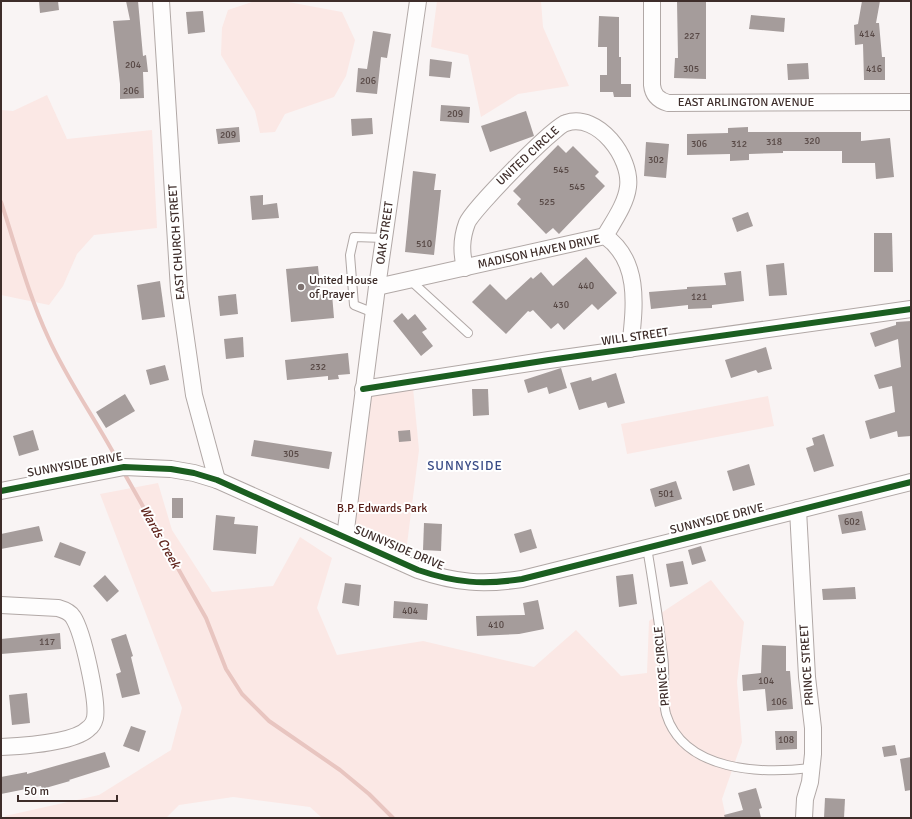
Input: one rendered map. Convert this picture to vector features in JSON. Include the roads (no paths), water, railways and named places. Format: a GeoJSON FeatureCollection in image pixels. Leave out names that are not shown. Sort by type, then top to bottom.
{"type":"FeatureCollection","features":[{"type":"Feature","properties":{"kind":"street","name":"EAST CHURCH STREET"},"geometry":{"type":"LineString","coordinates":[[160,1],[179,290],[194,395],[217,480]]}},
{"type":"Feature","properties":{"kind":"street","name":"OAK STREET"},"geometry":{"type":"LineString","coordinates":[[345,537],[363,389],[418,1]]}},
{"type":"Feature","properties":{"kind":"street","name":"EAST ARLINGTON AVENUE"},"geometry":{"type":"LineString","coordinates":[[652,1],[652,85],[655,95],[668,103],[911,102]]}},
{"type":"Feature","properties":{"kind":"street","name":"UNITED CIRCLE"},"geometry":{"type":"LineString","coordinates":[[465,268],[461,252],[462,236],[468,222],[495,188],[554,130],[568,122],[584,122],[600,129],[616,148],[628,170],[628,189],[626,197],[605,236]]}},
{"type":"Feature","properties":{"kind":"street","name":"MADISON HAVEN DRIVE"},"geometry":{"type":"LineString","coordinates":[[377,287],[605,236],[620,250],[631,271],[634,312],[630,349]]}},
{"type":"Feature","properties":{"kind":"street","name":"WILL STREET"},"geometry":{"type":"LineString","coordinates":[[363,389],[911,309]]}},
{"type":"Feature","properties":{"kind":"street","name":"SUNNYSIDE DRIVE"},"geometry":{"type":"LineString","coordinates":[[1,491],[124,467],[171,469],[194,473],[217,480],[418,570],[443,578],[469,583],[496,583],[522,579],[911,482]]}},
{"type":"Feature","properties":{"kind":"street","name":"PRINCE STREET"},"geometry":{"type":"LineString","coordinates":[[798,510],[807,677],[813,728],[810,782],[805,799],[804,818]]}},
{"type":"Feature","properties":{"kind":"street"},"geometry":{"type":"LineString","coordinates":[[1,605],[64,609],[73,617],[91,678],[95,717],[89,728],[79,735],[41,744],[1,747]]}},
{"type":"Feature","properties":{"kind":"lane"},"geometry":{"type":"LineString","coordinates":[[374,313],[354,305],[350,255],[354,237],[384,238]]}},
{"type":"Feature","properties":{"kind":"lane"},"geometry":{"type":"LineString","coordinates":[[410,280],[468,333]]}},
{"type":"Feature","properties":{"kind":"lane","name":"PRINCE CIRCLE"},"geometry":{"type":"LineString","coordinates":[[647,548],[664,668],[664,705],[670,724],[678,736],[699,754],[736,767],[774,771],[811,768]]}},
{"type":"Feature","properties":{"kind":"waterway","name":"Wards Creek"},"geometry":{"type":"LineString","coordinates":[[1,202],[28,287],[48,337],[64,370],[120,465]]}},
{"type":"Feature","properties":{"kind":"waterway","name":"Wards Creek"},"geometry":{"type":"LineString","coordinates":[[123,471],[206,618],[226,669],[242,694],[269,721],[340,770],[369,794],[393,818]]}},
{"type":"Feature","properties":{"kind":"place","name":"United House of Prayer"},"geometry":{"type":"Point","coordinates":[301,287]}},
{"type":"Feature","properties":{"kind":"district","name":"SUNNYSIDE"},"geometry":{"type":"Point","coordinates":[465,466]}},
{"type":"Feature","properties":{"kind":"park label","name":"B.P. Edwards Park"},"geometry":{"type":"Point","coordinates":[382,508]}}]}
